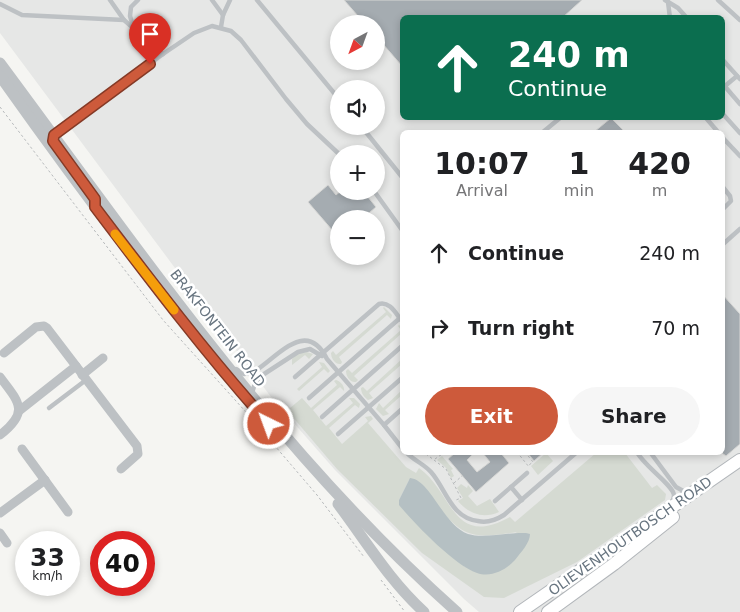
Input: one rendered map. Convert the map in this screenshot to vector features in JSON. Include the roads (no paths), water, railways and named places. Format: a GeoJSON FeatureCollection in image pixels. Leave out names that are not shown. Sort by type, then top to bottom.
{"type":"FeatureCollection","features":[{"type":"Feature","properties":{"kind":"main road","name":"OLIEVENHOUTBOSCH ROAD"},"geometry":{"type":"LineString","coordinates":[[520,612],[740,460]]}},
{"type":"Feature","properties":{"kind":"main road","name":"OLIEVENHOUTBOSCH ROAD"},"geometry":{"type":"LineString","coordinates":[[548,612],[614,564],[660,526],[740,468]]}},
{"type":"Feature","properties":{"kind":"street","name":"BRAKFONTEIN ROAD"},"geometry":{"type":"LineString","coordinates":[[0,63],[148,263],[252,395],[350,508],[424,583],[457,612]]}},
{"type":"Feature","properties":{"kind":"street","name":"BRAKFONTEIN ROAD"},"geometry":{"type":"LineString","coordinates":[[0,76],[141,268],[247,400],[328,490],[385,570],[405,594],[424,612]]}},
{"type":"Feature","properties":{"kind":"street"},"geometry":{"type":"LineString","coordinates":[[54,135],[54,144],[95,199],[95,207]]}},
{"type":"Feature","properties":{"kind":"street"},"geometry":{"type":"LineString","coordinates":[[4,353],[36,327],[44,326],[138,450],[135,457],[121,469]]}},
{"type":"Feature","properties":{"kind":"street"},"geometry":{"type":"LineString","coordinates":[[84,377],[103,358]]}},
{"type":"Feature","properties":{"kind":"street"},"geometry":{"type":"LineString","coordinates":[[0,435],[13,424],[19,411],[76,366]]}},
{"type":"Feature","properties":{"kind":"street"},"geometry":{"type":"LineString","coordinates":[[0,377],[17,400],[19,411]]}},
{"type":"Feature","properties":{"kind":"street"},"geometry":{"type":"LineString","coordinates":[[22,449],[68,512]]}},
{"type":"Feature","properties":{"kind":"street"},"geometry":{"type":"LineString","coordinates":[[0,513],[45,480]]}},
{"type":"Feature","properties":{"kind":"street"},"geometry":{"type":"LineString","coordinates":[[0,533],[7,543]]}},
{"type":"Feature","properties":{"kind":"lane"},"geometry":{"type":"LineString","coordinates":[[110,0],[124,20],[163,54]]}},
{"type":"Feature","properties":{"kind":"lane"},"geometry":{"type":"LineString","coordinates":[[133,26],[130,16],[131,6],[138,0]]}},
{"type":"Feature","properties":{"kind":"lane"},"geometry":{"type":"LineString","coordinates":[[212,0],[222,15]]}},
{"type":"Feature","properties":{"kind":"lane"},"geometry":{"type":"LineString","coordinates":[[221,27],[222,15],[230,0]]}},
{"type":"Feature","properties":{"kind":"lane"},"geometry":{"type":"LineString","coordinates":[[257,0],[330,88]]}},
{"type":"Feature","properties":{"kind":"lane"},"geometry":{"type":"LineString","coordinates":[[718,0],[740,20]]}},
{"type":"Feature","properties":{"kind":"lane"},"geometry":{"type":"LineString","coordinates":[[666,1],[669,15]]}},
{"type":"Feature","properties":{"kind":"lane"},"geometry":{"type":"LineString","coordinates":[[666,1],[685,15]]}},
{"type":"Feature","properties":{"kind":"lane"},"geometry":{"type":"LineString","coordinates":[[0,4],[22,15],[124,20]]}},
{"type":"Feature","properties":{"kind":"lane"},"geometry":{"type":"LineString","coordinates":[[54,135],[163,54],[203,28],[212,26],[231,31],[241,40],[286,99],[330,145]]}},
{"type":"Feature","properties":{"kind":"lane"},"geometry":{"type":"LineString","coordinates":[[725,62],[739,78],[725,84]]}},
{"type":"Feature","properties":{"kind":"lane"},"geometry":{"type":"LineString","coordinates":[[725,85],[740,104]]}},
{"type":"Feature","properties":{"kind":"lane"},"geometry":{"type":"LineString","coordinates":[[725,116],[740,133]]}},
{"type":"Feature","properties":{"kind":"lane"},"geometry":{"type":"LineString","coordinates":[[546,130],[558,120]]}},
{"type":"Feature","properties":{"kind":"lane"},"geometry":{"type":"LineString","coordinates":[[708,120],[716,130]]}},
{"type":"Feature","properties":{"kind":"lane"},"geometry":{"type":"LineString","coordinates":[[368,135],[400,175]]}},
{"type":"Feature","properties":{"kind":"lane"},"geometry":{"type":"LineString","coordinates":[[725,140],[740,156]]}},
{"type":"Feature","properties":{"kind":"lane"},"geometry":{"type":"LineString","coordinates":[[725,190],[731,201],[726,206]]}},
{"type":"Feature","properties":{"kind":"lane"},"geometry":{"type":"LineString","coordinates":[[380,200],[400,227]]}},
{"type":"Feature","properties":{"kind":"lane"},"geometry":{"type":"LineString","coordinates":[[725,242],[740,229]]}},
{"type":"Feature","properties":{"kind":"lane"},"geometry":{"type":"LineString","coordinates":[[295,378],[382,303],[388,304],[400,319]]}},
{"type":"Feature","properties":{"kind":"lane"},"geometry":{"type":"LineString","coordinates":[[309,398],[337,372],[400,321]]}},
{"type":"Feature","properties":{"kind":"lane"},"geometry":{"type":"LineString","coordinates":[[217,352],[240,372],[248,374],[299,340],[311,341],[316,344],[322,354],[400,445]]}},
{"type":"Feature","properties":{"kind":"lane"},"geometry":{"type":"LineString","coordinates":[[322,417],[400,348]]}},
{"type":"Feature","properties":{"kind":"lane"},"geometry":{"type":"LineString","coordinates":[[252,395],[255,383],[261,376],[298,352],[310,350],[322,354]]}},
{"type":"Feature","properties":{"kind":"lane"},"geometry":{"type":"LineString","coordinates":[[49,408],[84,377]]}},
{"type":"Feature","properties":{"kind":"lane"},"geometry":{"type":"LineString","coordinates":[[338,434],[400,380]]}},
{"type":"Feature","properties":{"kind":"lane"},"geometry":{"type":"LineString","coordinates":[[384,425],[400,411]]}},
{"type":"Feature","properties":{"kind":"lane"},"geometry":{"type":"LineString","coordinates":[[410,455],[430,471],[456,510],[468,519],[483,522],[498,518],[522,500],[574,455]]}},
{"type":"Feature","properties":{"kind":"lane"},"geometry":{"type":"LineString","coordinates":[[639,455],[644,464],[665,482],[673,492],[672,502],[663,514]]}},
{"type":"Feature","properties":{"kind":"lane"},"geometry":{"type":"LineString","coordinates":[[652,455],[676,487],[683,493],[695,492]]}},
{"type":"Feature","properties":{"kind":"lane"},"geometry":{"type":"LineString","coordinates":[[495,501],[527,473]]}},
{"type":"Feature","properties":{"kind":"lane"},"geometry":{"type":"LineString","coordinates":[[511,487],[522,500]]}}]}
